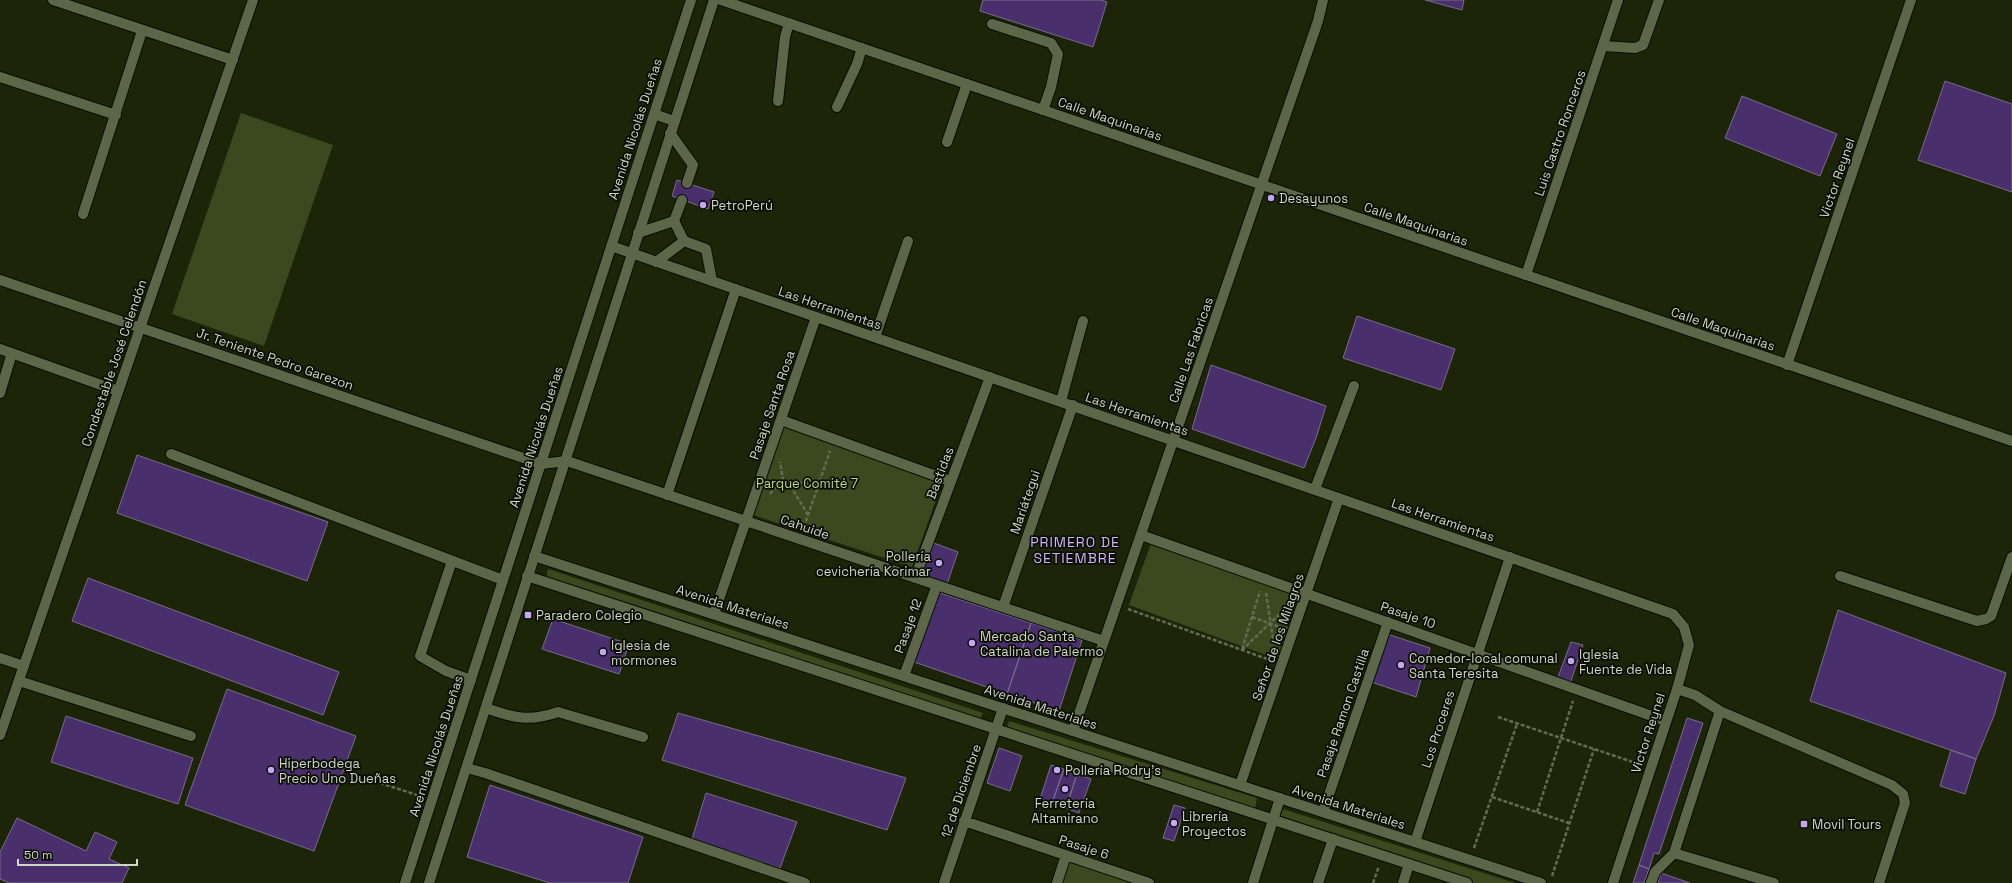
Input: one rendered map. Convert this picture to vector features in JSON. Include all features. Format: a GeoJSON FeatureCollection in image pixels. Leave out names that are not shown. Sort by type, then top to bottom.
{"type":"FeatureCollection","features":[{"type":"Feature","properties":{"kind":"street"},"geometry":{"type":"LineString","coordinates":[[53,0],[142,31],[233,60]]}},
{"type":"Feature","properties":{"kind":"street","name":"Condestable José Celendón"},"geometry":{"type":"LineString","coordinates":[[0,734],[253,0]]}},
{"type":"Feature","properties":{"kind":"street","name":"Avenida Nicolás Dueñas"},"geometry":{"type":"LineString","coordinates":[[405,883],[692,0]]}},
{"type":"Feature","properties":{"kind":"street"},"geometry":{"type":"LineString","coordinates":[[429,883],[714,0]]}},
{"type":"Feature","properties":{"kind":"street","name":"Calle Maquinarias"},"geometry":{"type":"LineString","coordinates":[[721,0],[2012,441]]}},
{"type":"Feature","properties":{"kind":"street","name":"Calle Las Fabricas"},"geometry":{"type":"LineString","coordinates":[[1073,731],[1318,21],[1323,0]]}},
{"type":"Feature","properties":{"kind":"street","name":"Luis Castro Ronceros"},"geometry":{"type":"LineString","coordinates":[[1526,275],[1618,0]]}},
{"type":"Feature","properties":{"kind":"street"},"geometry":{"type":"LineString","coordinates":[[1603,46],[1635,48],[1643,45],[1659,0]]}},
{"type":"Feature","properties":{"kind":"street","name":"Victor Reynel"},"geometry":{"type":"LineString","coordinates":[[1787,365],[1911,0]]}},
{"type":"Feature","properties":{"kind":"street"},"geometry":{"type":"LineString","coordinates":[[778,101],[785,37],[789,23]]}},
{"type":"Feature","properties":{"kind":"street"},"geometry":{"type":"LineString","coordinates":[[992,24],[1051,43],[1058,54],[1051,87],[1043,110]]}},
{"type":"Feature","properties":{"kind":"street"},"geometry":{"type":"LineString","coordinates":[[83,214],[142,31]]}},
{"type":"Feature","properties":{"kind":"street"},"geometry":{"type":"LineString","coordinates":[[837,107],[857,64],[862,48]]}},
{"type":"Feature","properties":{"kind":"street"},"geometry":{"type":"LineString","coordinates":[[0,77],[116,114]]}},
{"type":"Feature","properties":{"kind":"street"},"geometry":{"type":"LineString","coordinates":[[947,142],[967,84]]}},
{"type":"Feature","properties":{"kind":"street"},"geometry":{"type":"LineString","coordinates":[[654,114],[674,121]]}},
{"type":"Feature","properties":{"kind":"street"},"geometry":{"type":"LineString","coordinates":[[670,133],[693,165],[687,184]]}},
{"type":"Feature","properties":{"kind":"street"},"geometry":{"type":"LineString","coordinates":[[682,200],[674,221],[684,241],[706,249],[712,281]]}},
{"type":"Feature","properties":{"kind":"street"},"geometry":{"type":"LineString","coordinates":[[638,233],[674,221]]}},
{"type":"Feature","properties":{"kind":"street"},"geometry":{"type":"LineString","coordinates":[[656,262],[684,241]]}},
{"type":"Feature","properties":{"kind":"street"},"geometry":{"type":"LineString","coordinates":[[876,337],[908,241]]}},
{"type":"Feature","properties":{"kind":"street","name":"Las Herramientas"},"geometry":{"type":"LineString","coordinates":[[611,246],[1654,606]]}},
{"type":"Feature","properties":{"kind":"street","name":"Jr. Teniente Pedro Garezon"},"geometry":{"type":"LineString","coordinates":[[0,280],[541,464]]}},
{"type":"Feature","properties":{"kind":"street"},"geometry":{"type":"LineString","coordinates":[[667,495],[736,289]]}},
{"type":"Feature","properties":{"kind":"street","name":"Pasaje Santa Rosa"},"geometry":{"type":"LineString","coordinates":[[714,614],[816,317]]}},
{"type":"Feature","properties":{"kind":"street"},"geometry":{"type":"LineString","coordinates":[[1061,401],[1083,321]]}},
{"type":"Feature","properties":{"kind":"street"},"geometry":{"type":"LineString","coordinates":[[0,349],[118,391]]}},
{"type":"Feature","properties":{"kind":"street"},"geometry":{"type":"LineString","coordinates":[[0,393],[12,353]]}},
{"type":"Feature","properties":{"kind":"street","name":"Bastidas"},"geometry":{"type":"LineString","coordinates":[[915,578],[990,377]]}},
{"type":"Feature","properties":{"kind":"street"},"geometry":{"type":"LineString","coordinates":[[1316,489],[1354,386]]}},
{"type":"Feature","properties":{"kind":"street","name":"Mariátegui"},"geometry":{"type":"LineString","coordinates":[[1003,607],[1072,405]]}},
{"type":"Feature","properties":{"kind":"street"},"geometry":{"type":"LineString","coordinates":[[781,420],[950,481]]}},
{"type":"Feature","properties":{"kind":"street"},"geometry":{"type":"LineString","coordinates":[[171,454],[503,580]]}},
{"type":"Feature","properties":{"kind":"street"},"geometry":{"type":"LineString","coordinates":[[541,464],[566,461]]}},
{"type":"Feature","properties":{"kind":"street","name":"Cahuide"},"geometry":{"type":"LineString","coordinates":[[566,461],[1104,640]]}},
{"type":"Feature","properties":{"kind":"street","name":"Señor de los Milagros"},"geometry":{"type":"LineString","coordinates":[[1240,785],[1304,593],[1339,498]]}},
{"type":"Feature","properties":{"kind":"street","name":"Pasaje 10"},"geometry":{"type":"LineString","coordinates":[[1141,535],[1666,721]]}},
{"type":"Feature","properties":{"kind":"street","name":"Avenida Materiales"},"geometry":{"type":"LineString","coordinates":[[534,556],[1541,883]]}},
{"type":"Feature","properties":{"kind":"street","name":"Los Proceres"},"geometry":{"type":"LineString","coordinates":[[1415,842],[1476,653],[1510,557]]}},
{"type":"Feature","properties":{"kind":"street"},"geometry":{"type":"LineString","coordinates":[[1840,576],[1977,621],[1991,616],[2012,557]]}},
{"type":"Feature","properties":{"kind":"street"},"geometry":{"type":"LineString","coordinates":[[452,561],[420,656],[446,672],[471,680]]}},
{"type":"Feature","properties":{"kind":"street"},"geometry":{"type":"LineString","coordinates":[[527,576],[1467,883]]}},
{"type":"Feature","properties":{"kind":"street","name":"Pasaje 12"},"geometry":{"type":"LineString","coordinates":[[904,676],[937,585]]}},
{"type":"Feature","properties":{"kind":"street","name":"Victor Reynel"},"geometry":{"type":"LineString","coordinates":[[1613,883],[1677,689],[1689,645],[1684,627],[1673,614],[1654,606]]}},
{"type":"Feature","properties":{"kind":"street","name":"Pasaje Ramon Castilla"},"geometry":{"type":"LineString","coordinates":[[1323,812],[1388,622]]}},
{"type":"Feature","properties":{"kind":"street"},"geometry":{"type":"LineString","coordinates":[[0,658],[24,666]]}},
{"type":"Feature","properties":{"kind":"street"},"geometry":{"type":"LineString","coordinates":[[18,681],[191,736]]}},
{"type":"Feature","properties":{"kind":"street"},"geometry":{"type":"LineString","coordinates":[[1677,689],[1694,695],[1720,711],[1892,785],[1903,794],[1905,803],[1879,883]]}},
{"type":"Feature","properties":{"kind":"street"},"geometry":{"type":"LineString","coordinates":[[486,708],[518,719],[545,717],[558,712],[643,738]]}},
{"type":"Feature","properties":{"kind":"street","name":"12 de Diciembre"},"geometry":{"type":"LineString","coordinates":[[944,883],[1003,708]]}},
{"type":"Feature","properties":{"kind":"street"},"geometry":{"type":"LineString","coordinates":[[1651,883],[1655,872],[1674,853],[1720,711]]}},
{"type":"Feature","properties":{"kind":"street"},"geometry":{"type":"LineString","coordinates":[[467,768],[492,775],[779,879],[805,883]]}},
{"type":"Feature","properties":{"kind":"street"},"geometry":{"type":"LineString","coordinates":[[1253,883],[1280,798]]}},
{"type":"Feature","properties":{"kind":"street","name":"Pasaje 6"},"geometry":{"type":"LineString","coordinates":[[964,822],[1149,883]]}},
{"type":"Feature","properties":{"kind":"street"},"geometry":{"type":"LineString","coordinates":[[1318,883],[1333,839]]}},
{"type":"Feature","properties":{"kind":"street"},"geometry":{"type":"LineString","coordinates":[[1674,853],[1774,883]]}},
{"type":"Feature","properties":{"kind":"street"},"geometry":{"type":"LineString","coordinates":[[1057,883],[1066,855]]}},
{"type":"Feature","properties":{"kind":"street"},"geometry":{"type":"LineString","coordinates":[[1403,883],[1409,864]]}},
{"type":"Feature","properties":{"kind":"path"},"geometry":{"type":"LineString","coordinates":[[800,539],[834,439]]}},
{"type":"Feature","properties":{"kind":"path"},"geometry":{"type":"LineString","coordinates":[[808,515],[785,479],[818,486]]}},
{"type":"Feature","properties":{"kind":"path"},"geometry":{"type":"LineString","coordinates":[[1242,650],[1264,578]]}},
{"type":"Feature","properties":{"kind":"path"},"geometry":{"type":"LineString","coordinates":[[1264,578],[1270,624],[1280,663]]}},
{"type":"Feature","properties":{"kind":"path"},"geometry":{"type":"LineString","coordinates":[[1242,650],[1304,593]]}},
{"type":"Feature","properties":{"kind":"path"},"geometry":{"type":"LineString","coordinates":[[1116,604],[1280,663]]}},
{"type":"Feature","properties":{"kind":"path"},"geometry":{"type":"LineString","coordinates":[[1252,617],[1289,630]]}},
{"type":"Feature","properties":{"kind":"path"},"geometry":{"type":"LineString","coordinates":[[1537,812],[1577,689]]}},
{"type":"Feature","properties":{"kind":"path"},"geometry":{"type":"LineString","coordinates":[[1498,717],[1651,768]]}},
{"type":"Feature","properties":{"kind":"path"},"geometry":{"type":"LineString","coordinates":[[1470,860],[1517,724]]}},
{"type":"Feature","properties":{"kind":"path"},"geometry":{"type":"LineString","coordinates":[[1549,883],[1594,749]]}},
{"type":"Feature","properties":{"kind":"path"},"geometry":{"type":"LineString","coordinates":[[380,783],[432,800]]}},
{"type":"Feature","properties":{"kind":"path"},"geometry":{"type":"LineString","coordinates":[[1492,797],[1569,823]]}},
{"type":"Feature","properties":{"kind":"path"},"geometry":{"type":"LineString","coordinates":[[1373,883],[1382,856]]}},
{"type":"Feature","properties":{"kind":"green space"},"geometry":{"type":"Polygon","coordinates":[[[241,113],[333,145],[264,346],[172,314],[241,113]]]}},
{"type":"Feature","properties":{"kind":"green space","name":"Parque Comité 7"},"geometry":{"type":"Polygon","coordinates":[[[777,422],[942,483],[912,567],[747,513],[777,422]]]}},
{"type":"Feature","properties":{"kind":"green space"},"geometry":{"type":"Polygon","coordinates":[[[1151,543],[1299,597],[1277,659],[1129,605],[1151,543]]]}},
{"type":"Feature","properties":{"kind":"green space"},"geometry":{"type":"Polygon","coordinates":[[[548,569],[983,713],[978,724],[546,580],[548,569]]]}},
{"type":"Feature","properties":{"kind":"green space"},"geometry":{"type":"Polygon","coordinates":[[[1009,721],[1257,798],[1254,814],[1005,735],[1009,721]]]}},
{"type":"Feature","properties":{"kind":"green space"},"geometry":{"type":"Polygon","coordinates":[[[1283,809],[1515,883],[1470,883],[1279,821],[1283,809]]]}},
{"type":"Feature","properties":{"kind":"green space"},"geometry":{"type":"Polygon","coordinates":[[[1068,860],[1136,883],[1060,883],[1068,860]]]}},
{"type":"Feature","properties":{"kind":"building"},"geometry":{"type":"Polygon","coordinates":[[[983,0],[1101,0],[1107,2],[1093,47],[980,11],[983,0]]]}},
{"type":"Feature","properties":{"kind":"building"},"geometry":{"type":"Polygon","coordinates":[[[1425,0],[1464,0],[1462,10],[1425,0]]]}},
{"type":"Feature","properties":{"kind":"building"},"geometry":{"type":"Polygon","coordinates":[[[1945,81],[2012,104],[2012,192],[1918,160],[1945,81]]]}},
{"type":"Feature","properties":{"kind":"building"},"geometry":{"type":"Polygon","coordinates":[[[1742,96],[1837,134],[1820,176],[1725,138],[1742,96]]]}},
{"type":"Feature","properties":{"kind":"building"},"geometry":{"type":"Polygon","coordinates":[[[677,180],[714,192],[708,209],[672,196],[677,180]]]}},
{"type":"Feature","properties":{"kind":"building"},"geometry":{"type":"Polygon","coordinates":[[[1357,316],[1455,349],[1441,390],[1343,358],[1357,316]]]}},
{"type":"Feature","properties":{"kind":"building"},"geometry":{"type":"Polygon","coordinates":[[[1211,365],[1326,406],[1316,438],[1304,468],[1192,429],[1211,365]]]}},
{"type":"Feature","properties":{"kind":"building"},"geometry":{"type":"Polygon","coordinates":[[[137,455],[328,522],[307,581],[117,513],[137,455]]]}},
{"type":"Feature","properties":{"kind":"building","name":"Pollería cevichería Korimar"},"geometry":{"type":"Polygon","coordinates":[[[931,542],[958,552],[947,584],[921,575],[931,542]]]}},
{"type":"Feature","properties":{"kind":"building"},"geometry":{"type":"Polygon","coordinates":[[[88,578],[339,672],[323,715],[72,621],[88,578]]]}},
{"type":"Feature","properties":{"kind":"building","name":"Mercado Santa Catalina de Palermo"},"geometry":{"type":"Polygon","coordinates":[[[937,592],[1031,623],[1007,694],[914,662],[937,592]]]}},
{"type":"Feature","properties":{"kind":"building"},"geometry":{"type":"Polygon","coordinates":[[[1838,610],[2006,673],[1994,716],[1976,759],[1810,701],[1838,610]]]}},
{"type":"Feature","properties":{"kind":"building"},"geometry":{"type":"Polygon","coordinates":[[[553,619],[629,644],[619,674],[542,649],[553,619]]]}},
{"type":"Feature","properties":{"kind":"building"},"geometry":{"type":"Polygon","coordinates":[[[1031,623],[1082,640],[1059,711],[1007,694],[1031,623]]]}},
{"type":"Feature","properties":{"kind":"building","name":"Comedor-local comunal Santa Teresita"},"geometry":{"type":"Polygon","coordinates":[[[1387,634],[1430,648],[1416,697],[1371,682],[1387,634]]]}},
{"type":"Feature","properties":{"kind":"building","name":"Iglesia Fuente de Vida"},"geometry":{"type":"Polygon","coordinates":[[[1571,642],[1583,645],[1571,681],[1558,677],[1571,642]]]}},
{"type":"Feature","properties":{"kind":"building","name":"Hiperbodega Precio Uno Dueñas"},"geometry":{"type":"Polygon","coordinates":[[[227,689],[356,736],[314,851],[185,805],[227,689]]]}},
{"type":"Feature","properties":{"kind":"building"},"geometry":{"type":"Polygon","coordinates":[[[678,713],[906,778],[887,830],[662,760],[678,713]]]}},
{"type":"Feature","properties":{"kind":"building"},"geometry":{"type":"Polygon","coordinates":[[[66,716],[193,758],[178,804],[51,762],[66,716]]]}},
{"type":"Feature","properties":{"kind":"building"},"geometry":{"type":"Polygon","coordinates":[[[1687,718],[1703,723],[1659,854],[1654,853],[1649,869],[1639,865],[1687,718]]]}},
{"type":"Feature","properties":{"kind":"building"},"geometry":{"type":"Polygon","coordinates":[[[999,748],[1022,756],[1010,791],[987,783],[999,748]]]}},
{"type":"Feature","properties":{"kind":"building"},"geometry":{"type":"Polygon","coordinates":[[[1951,750],[1976,759],[1965,794],[1940,786],[1951,750]]]}},
{"type":"Feature","properties":{"kind":"building"},"geometry":{"type":"Polygon","coordinates":[[[1051,765],[1064,769],[1052,803],[1040,799],[1051,765]]]}},
{"type":"Feature","properties":{"kind":"building","name":"Ferretería Altamirano"},"geometry":{"type":"Polygon","coordinates":[[[1064,769],[1077,774],[1066,808],[1052,803],[1064,769]]]}},
{"type":"Feature","properties":{"kind":"building"},"geometry":{"type":"Polygon","coordinates":[[[1077,774],[1091,779],[1079,813],[1066,808],[1077,774]]]}},
{"type":"Feature","properties":{"kind":"building"},"geometry":{"type":"Polygon","coordinates":[[[490,785],[643,837],[628,883],[550,883],[467,857],[490,785]]]}},
{"type":"Feature","properties":{"kind":"building"},"geometry":{"type":"Polygon","coordinates":[[[706,793],[797,822],[780,868],[692,839],[706,793]]]}},
{"type":"Feature","properties":{"kind":"building","name":"Librería Proyectos"},"geometry":{"type":"Polygon","coordinates":[[[1174,805],[1185,808],[1174,841],[1163,838],[1174,805]]]}},
{"type":"Feature","properties":{"kind":"building"},"geometry":{"type":"Polygon","coordinates":[[[17,818],[86,851],[95,832],[117,842],[109,859],[129,868],[122,883],[9,883],[0,879],[0,852],[17,818]]]}},
{"type":"Feature","properties":{"kind":"building"},"geometry":{"type":"Polygon","coordinates":[[[1639,865],[1649,869],[1644,883],[1633,883],[1639,865]]]}},
{"type":"Feature","properties":{"kind":"building"},"geometry":{"type":"Polygon","coordinates":[[[1661,873],[1690,883],[1658,883],[1661,873]]]}},
{"type":"Feature","properties":{"kind":"place","name":"Desayunos"},"geometry":{"type":"Point","coordinates":[1271,198]}},
{"type":"Feature","properties":{"kind":"place","name":"PetroPerú"},"geometry":{"type":"Point","coordinates":[703,205]}},
{"type":"Feature","properties":{"kind":"place","name":"Pollería cevichería Korimar"},"geometry":{"type":"Point","coordinates":[939,563]}},
{"type":"Feature","properties":{"kind":"place","name":"Paradero Colegio"},"geometry":{"type":"Point","coordinates":[528,615]}},
{"type":"Feature","properties":{"kind":"place","name":"Mercado Santa Catalina de Palermo"},"geometry":{"type":"Point","coordinates":[972,643]}},
{"type":"Feature","properties":{"kind":"place","name":"Iglesia de mormones"},"geometry":{"type":"Point","coordinates":[603,652]}},
{"type":"Feature","properties":{"kind":"place","name":"Iglesia Fuente de Vida"},"geometry":{"type":"Point","coordinates":[1571,661]}},
{"type":"Feature","properties":{"kind":"place","name":"Comedor-local comunal Santa Teresita"},"geometry":{"type":"Point","coordinates":[1401,665]}},
{"type":"Feature","properties":{"kind":"place","name":"Hiperbodega Precio Uno Dueñas"},"geometry":{"type":"Point","coordinates":[271,770]}},
{"type":"Feature","properties":{"kind":"place","name":"Pollería Rodry's"},"geometry":{"type":"Point","coordinates":[1057,770]}},
{"type":"Feature","properties":{"kind":"place","name":"Ferretería Altamirano"},"geometry":{"type":"Point","coordinates":[1065,789]}},
{"type":"Feature","properties":{"kind":"place","name":"Librería Proyectos"},"geometry":{"type":"Point","coordinates":[1174,823]}},
{"type":"Feature","properties":{"kind":"place","name":"Movil Tours"},"geometry":{"type":"Point","coordinates":[1804,824]}},
{"type":"Feature","properties":{"kind":"district","name":"PRIMERO DE SETIEMBRE"},"geometry":{"type":"Point","coordinates":[1075,550]}}]}
